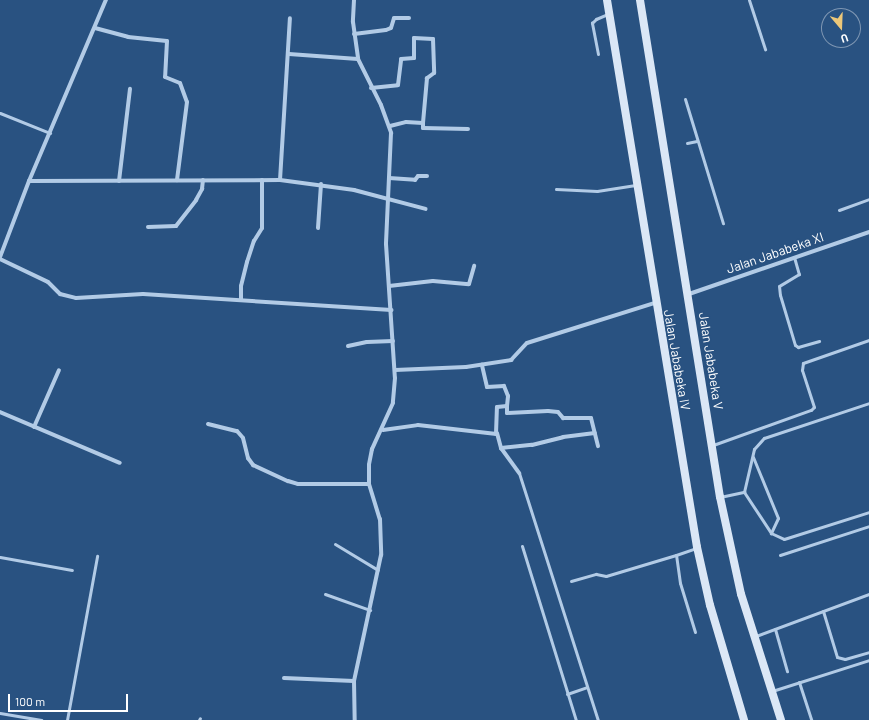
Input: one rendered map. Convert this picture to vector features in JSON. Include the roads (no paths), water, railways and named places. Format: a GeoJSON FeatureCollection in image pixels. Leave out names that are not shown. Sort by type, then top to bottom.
{"type":"FeatureCollection","features":[{"type":"Feature","properties":{"kind":"street"},"geometry":{"type":"LineString","coordinates":[[106,0],[29,181],[0,258],[48,282],[60,294],[76,298],[143,294],[241,299],[391,310]]}},
{"type":"Feature","properties":{"kind":"street"},"geometry":{"type":"LineString","coordinates":[[354,0],[354,34],[358,59],[370,88],[390,126],[386,244],[395,370],[393,403],[370,458],[368,484],[380,518],[381,545],[378,570],[354,681],[355,720]]}},
{"type":"Feature","properties":{"kind":"street","name":"Jalan Jababeka IV"},"geometry":{"type":"LineString","coordinates":[[607,0],[638,185],[655,303],[697,547],[710,605],[744,720]]}},
{"type":"Feature","properties":{"kind":"street","name":"Jalan Jababeka V"},"geometry":{"type":"LineString","coordinates":[[640,0],[720,497],[734,567],[753,637],[781,720]]}},
{"type":"Feature","properties":{"kind":"street"},"geometry":{"type":"LineString","coordinates":[[280,180],[289,54],[290,18]]}},
{"type":"Feature","properties":{"kind":"street"},"geometry":{"type":"LineString","coordinates":[[354,34],[386,30],[391,28],[394,18],[409,18]]}},
{"type":"Feature","properties":{"kind":"street"},"geometry":{"type":"LineString","coordinates":[[95,28],[128,37],[167,41],[165,77],[180,83],[187,102],[177,180]]}},
{"type":"Feature","properties":{"kind":"street"},"geometry":{"type":"LineString","coordinates":[[370,88],[398,85],[400,59],[414,58],[414,38],[433,39],[434,73],[427,78],[423,128],[468,129]]}},
{"type":"Feature","properties":{"kind":"street"},"geometry":{"type":"LineString","coordinates":[[289,54],[358,59]]}},
{"type":"Feature","properties":{"kind":"street"},"geometry":{"type":"LineString","coordinates":[[118,181],[130,89]]}},
{"type":"Feature","properties":{"kind":"street"},"geometry":{"type":"LineString","coordinates":[[390,126],[406,122],[423,123]]}},
{"type":"Feature","properties":{"kind":"street"},"geometry":{"type":"LineString","coordinates":[[389,178],[415,180],[418,176],[427,176]]}},
{"type":"Feature","properties":{"kind":"street"},"geometry":{"type":"LineString","coordinates":[[148,227],[176,226],[196,200],[202,189],[203,180]]}},
{"type":"Feature","properties":{"kind":"street"},"geometry":{"type":"LineString","coordinates":[[241,299],[241,286],[247,262],[254,241],[262,228],[262,180]]}},
{"type":"Feature","properties":{"kind":"street"},"geometry":{"type":"LineString","coordinates":[[29,181],[280,180],[321,184],[372,193],[388,200],[426,209]]}},
{"type":"Feature","properties":{"kind":"street"},"geometry":{"type":"LineString","coordinates":[[318,228],[321,184]]}},
{"type":"Feature","properties":{"kind":"street","name":"Jalan Jababeka XI"},"geometry":{"type":"LineString","coordinates":[[688,294],[794,256],[869,232]]}},
{"type":"Feature","properties":{"kind":"street"},"geometry":{"type":"LineString","coordinates":[[389,286],[433,282],[469,284],[474,266]]}},
{"type":"Feature","properties":{"kind":"street"},"geometry":{"type":"LineString","coordinates":[[395,370],[482,365],[513,360],[527,343],[655,303]]}},
{"type":"Feature","properties":{"kind":"street"},"geometry":{"type":"LineString","coordinates":[[348,346],[368,342],[393,341]]}},
{"type":"Feature","properties":{"kind":"street"},"geometry":{"type":"LineString","coordinates":[[482,365],[487,387],[504,386],[506,389],[508,413],[548,411],[558,412],[563,418],[592,418],[598,446]]}},
{"type":"Feature","properties":{"kind":"street"},"geometry":{"type":"LineString","coordinates":[[34,427],[59,370]]}},
{"type":"Feature","properties":{"kind":"street"},"geometry":{"type":"LineString","coordinates":[[507,406],[497,407],[497,433],[501,448],[519,473]]}},
{"type":"Feature","properties":{"kind":"street"},"geometry":{"type":"LineString","coordinates":[[0,412],[120,463]]}},
{"type":"Feature","properties":{"kind":"street"},"geometry":{"type":"LineString","coordinates":[[208,424],[237,431],[243,438],[248,458],[253,465],[288,481],[298,484],[368,484]]}},
{"type":"Feature","properties":{"kind":"street"},"geometry":{"type":"LineString","coordinates":[[383,430],[418,425],[481,434],[494,435],[497,433]]}},
{"type":"Feature","properties":{"kind":"street"},"geometry":{"type":"LineString","coordinates":[[501,448],[532,445],[563,437],[595,433]]}},
{"type":"Feature","properties":{"kind":"street"},"geometry":{"type":"LineString","coordinates":[[284,678],[354,681]]}},
{"type":"Feature","properties":{"kind":"lane"},"geometry":{"type":"LineString","coordinates":[[749,0],[765,49]]}},
{"type":"Feature","properties":{"kind":"lane"},"geometry":{"type":"LineString","coordinates":[[598,54],[592,23],[596,18],[610,14]]}},
{"type":"Feature","properties":{"kind":"lane"},"geometry":{"type":"LineString","coordinates":[[685,99],[723,223]]}},
{"type":"Feature","properties":{"kind":"lane"},"geometry":{"type":"LineString","coordinates":[[0,113],[50,133]]}},
{"type":"Feature","properties":{"kind":"lane"},"geometry":{"type":"LineString","coordinates":[[687,143],[697,141]]}},
{"type":"Feature","properties":{"kind":"lane"},"geometry":{"type":"LineString","coordinates":[[556,189],[597,191],[638,185]]}},
{"type":"Feature","properties":{"kind":"lane"},"geometry":{"type":"LineString","coordinates":[[839,210],[869,199]]}},
{"type":"Feature","properties":{"kind":"lane"},"geometry":{"type":"LineString","coordinates":[[794,256],[799,274],[779,286],[780,295],[796,346],[819,341]]}},
{"type":"Feature","properties":{"kind":"lane"},"geometry":{"type":"LineString","coordinates":[[712,445],[810,410],[814,407],[802,370],[803,363],[869,340]]}},
{"type":"Feature","properties":{"kind":"lane"},"geometry":{"type":"LineString","coordinates":[[869,403],[764,438],[757,444],[744,492],[771,533],[788,539],[869,512]]}},
{"type":"Feature","properties":{"kind":"lane"},"geometry":{"type":"LineString","coordinates":[[753,457],[778,518],[771,533]]}},
{"type":"Feature","properties":{"kind":"lane"},"geometry":{"type":"LineString","coordinates":[[519,473],[598,720]]}},
{"type":"Feature","properties":{"kind":"lane"},"geometry":{"type":"LineString","coordinates":[[720,497],[744,492]]}},
{"type":"Feature","properties":{"kind":"lane"},"geometry":{"type":"LineString","coordinates":[[780,555],[869,526]]}},
{"type":"Feature","properties":{"kind":"lane"},"geometry":{"type":"LineString","coordinates":[[335,544],[378,570]]}},
{"type":"Feature","properties":{"kind":"lane"},"geometry":{"type":"LineString","coordinates":[[522,546],[576,720]]}},
{"type":"Feature","properties":{"kind":"lane"},"geometry":{"type":"LineString","coordinates":[[571,581],[596,574],[606,576],[676,555],[697,547]]}},
{"type":"Feature","properties":{"kind":"lane"},"geometry":{"type":"LineString","coordinates":[[676,555],[680,583],[695,632]]}},
{"type":"Feature","properties":{"kind":"lane"},"geometry":{"type":"LineString","coordinates":[[67,720],[97,556]]}},
{"type":"Feature","properties":{"kind":"lane"},"geometry":{"type":"LineString","coordinates":[[0,557],[72,570]]}},
{"type":"Feature","properties":{"kind":"lane"},"geometry":{"type":"LineString","coordinates":[[325,594],[370,610]]}},
{"type":"Feature","properties":{"kind":"lane"},"geometry":{"type":"LineString","coordinates":[[753,637],[869,594]]}},
{"type":"Feature","properties":{"kind":"lane"},"geometry":{"type":"LineString","coordinates":[[823,612],[837,656],[845,659],[869,652]]}},
{"type":"Feature","properties":{"kind":"lane"},"geometry":{"type":"LineString","coordinates":[[775,629],[787,671]]}},
{"type":"Feature","properties":{"kind":"lane"},"geometry":{"type":"LineString","coordinates":[[771,691],[869,660]]}},
{"type":"Feature","properties":{"kind":"lane"},"geometry":{"type":"LineString","coordinates":[[799,682],[811,720]]}},
{"type":"Feature","properties":{"kind":"lane"},"geometry":{"type":"LineString","coordinates":[[568,694],[587,688]]}},
{"type":"Feature","properties":{"kind":"lane"},"geometry":{"type":"LineString","coordinates":[[0,713],[41,720]]}}]}
